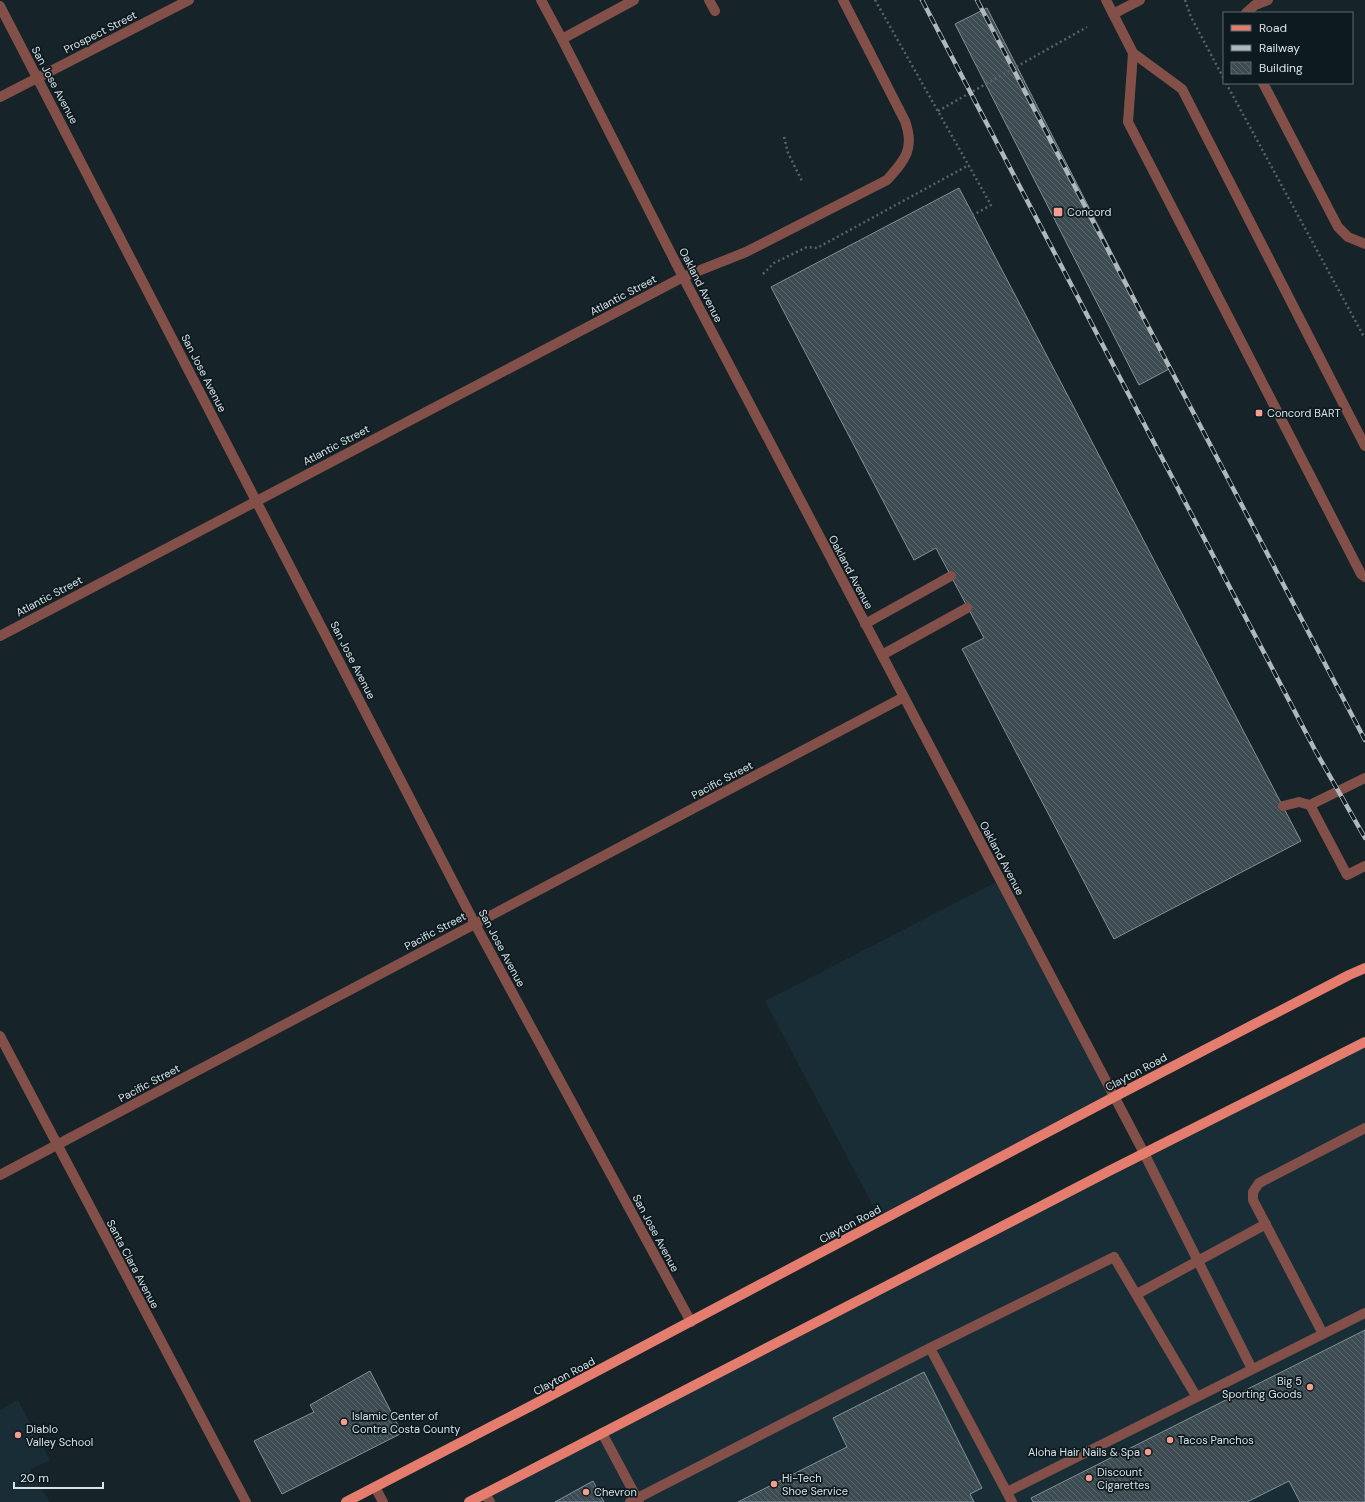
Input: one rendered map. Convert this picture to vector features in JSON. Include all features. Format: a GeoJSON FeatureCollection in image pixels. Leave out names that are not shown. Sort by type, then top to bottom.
{"type":"FeatureCollection","features":[{"type":"Feature","properties":{"kind":"main road","name":"Clayton Road"},"geometry":{"type":"LineString","coordinates":[[346,1502],[691,1322],[1114,1096],[1365,968]]}},
{"type":"Feature","properties":{"kind":"main road"},"geometry":{"type":"LineString","coordinates":[[469,1502],[487,1498],[602,1433],[1144,1153],[1365,1042]]}},
{"type":"Feature","properties":{"kind":"street","name":"Prospect Street"},"geometry":{"type":"LineString","coordinates":[[0,97],[189,0]]}},
{"type":"Feature","properties":{"kind":"street","name":"Oakland Avenue"},"geometry":{"type":"LineString","coordinates":[[541,0],[683,277],[1144,1153],[1252,1368]]}},
{"type":"Feature","properties":{"kind":"street"},"geometry":{"type":"LineString","coordinates":[[562,39],[634,0]]}},
{"type":"Feature","properties":{"kind":"street"},"geometry":{"type":"LineString","coordinates":[[709,0],[715,11]]}},
{"type":"Feature","properties":{"kind":"street","name":"Atlantic Street"},"geometry":{"type":"LineString","coordinates":[[0,636],[256,500],[683,277],[746,252],[887,180],[903,163],[909,145],[907,128],[905,121],[843,0]]}},
{"type":"Feature","properties":{"kind":"street"},"geometry":{"type":"LineString","coordinates":[[1106,0],[1133,53],[1182,89],[1365,446]]}},
{"type":"Feature","properties":{"kind":"street"},"geometry":{"type":"LineString","coordinates":[[1113,14],[1140,0]]}},
{"type":"Feature","properties":{"kind":"street"},"geometry":{"type":"LineString","coordinates":[[1247,12],[1255,5],[1268,0]]}},
{"type":"Feature","properties":{"kind":"street","name":"San Jose Avenue"},"geometry":{"type":"LineString","coordinates":[[0,6],[475,924],[691,1322]]}},
{"type":"Feature","properties":{"kind":"street"},"geometry":{"type":"LineString","coordinates":[[1133,53],[1128,122],[1358,567],[1365,577]]}},
{"type":"Feature","properties":{"kind":"street"},"geometry":{"type":"LineString","coordinates":[[1264,84],[1338,228],[1348,237],[1365,244]]}},
{"type":"Feature","properties":{"kind":"street"},"geometry":{"type":"LineString","coordinates":[[865,624],[951,576]]}},
{"type":"Feature","properties":{"kind":"street"},"geometry":{"type":"LineString","coordinates":[[882,655],[928,628],[968,608]]}},
{"type":"Feature","properties":{"kind":"street","name":"Pacific Street"},"geometry":{"type":"LineString","coordinates":[[0,1175],[904,697]]}},
{"type":"Feature","properties":{"kind":"street"},"geometry":{"type":"LineString","coordinates":[[1283,806],[1299,802],[1310,805],[1365,778]]}},
{"type":"Feature","properties":{"kind":"street"},"geometry":{"type":"LineString","coordinates":[[1310,805],[1347,876],[1365,866]]}},
{"type":"Feature","properties":{"kind":"street","name":"Santa Clara Avenue"},"geometry":{"type":"LineString","coordinates":[[0,1036],[246,1502]]}},
{"type":"Feature","properties":{"kind":"street"},"geometry":{"type":"LineString","coordinates":[[1323,1334],[1253,1200],[1253,1192],[1259,1183],[1365,1128]]}},
{"type":"Feature","properties":{"kind":"street"},"geometry":{"type":"LineString","coordinates":[[1137,1294],[1197,1260],[1266,1224]]}},
{"type":"Feature","properties":{"kind":"street"},"geometry":{"type":"LineString","coordinates":[[602,1433],[636,1501],[930,1348],[1114,1257],[1196,1396]]}},
{"type":"Feature","properties":{"kind":"street"},"geometry":{"type":"LineString","coordinates":[[1007,1492],[1252,1368],[1365,1313]]}},
{"type":"Feature","properties":{"kind":"street"},"geometry":{"type":"LineString","coordinates":[[930,1348],[1012,1502]]}},
{"type":"Feature","properties":{"kind":"street"},"geometry":{"type":"LineString","coordinates":[[375,1487],[383,1502]]}},
{"type":"Feature","properties":{"kind":"path"},"geometry":{"type":"LineString","coordinates":[[875,0],[991,205],[973,215]]}},
{"type":"Feature","properties":{"kind":"path"},"geometry":{"type":"LineString","coordinates":[[1184,0],[1191,17],[1223,77]]}},
{"type":"Feature","properties":{"kind":"path"},"geometry":{"type":"LineString","coordinates":[[938,111],[1088,27]]}},
{"type":"Feature","properties":{"kind":"path"},"geometry":{"type":"LineString","coordinates":[[1227,84],[1363,335],[1365,335]]}},
{"type":"Feature","properties":{"kind":"path"},"geometry":{"type":"LineString","coordinates":[[784,137],[788,153],[802,181]]}},
{"type":"Feature","properties":{"kind":"path"},"geometry":{"type":"LineString","coordinates":[[763,274],[774,264],[807,247],[817,248],[969,166]]}},
{"type":"Feature","properties":{"kind":"shaded area"},"geometry":{"type":"Polygon","coordinates":[[[1000,880],[1114,1097],[881,1221],[765,1001],[1000,880]]]}},
{"type":"Feature","properties":{"kind":"shaded area"},"geometry":{"type":"Polygon","coordinates":[[[1365,1042],[1365,1502],[469,1502],[1365,1042]]]}},
{"type":"Feature","properties":{"kind":"shaded area","name":"Diablo Valley School"},"geometry":{"type":"Polygon","coordinates":[[[18,1400],[50,1460],[30,1470],[50,1502],[0,1502],[0,1410],[18,1400]]]}},
{"type":"Feature","properties":{"kind":"building"},"geometry":{"type":"Polygon","coordinates":[[[987,8],[1171,368],[1139,385],[955,24],[987,8]]]}},
{"type":"Feature","properties":{"kind":"building"},"geometry":{"type":"Polygon","coordinates":[[[959,188],[1301,841],[1114,939],[962,649],[984,638],[936,548],[914,560],[771,287],[959,188]]]}},
{"type":"Feature","properties":{"kind":"building"},"geometry":{"type":"Polygon","coordinates":[[[1365,1330],[1365,1502],[1300,1502],[1289,1481],[1247,1502],[1033,1502],[1031,1498],[1365,1330]]]}},
{"type":"Feature","properties":{"kind":"building","name":"Islamic Center of Contra Costa County"},"geometry":{"type":"Polygon","coordinates":[[[370,1371],[402,1433],[282,1494],[254,1441],[314,1412],[310,1405],[370,1371]]]}},
{"type":"Feature","properties":{"kind":"building"},"geometry":{"type":"Polygon","coordinates":[[[924,1372],[982,1488],[970,1494],[974,1502],[738,1502],[847,1447],[833,1418],[924,1372]]]}},
{"type":"Feature","properties":{"kind":"building","name":"Chevron"},"geometry":{"type":"Polygon","coordinates":[[[593,1481],[604,1502],[555,1502],[593,1481]]]}},
{"type":"Feature","properties":{"kind":"railway"},"geometry":{"type":"LineString","coordinates":[[922,0],[1315,750],[1365,838]]}},
{"type":"Feature","properties":{"kind":"railway"},"geometry":{"type":"LineString","coordinates":[[977,0],[1365,740]]}},
{"type":"Feature","properties":{"kind":"place","name":"Concord"},"geometry":{"type":"Point","coordinates":[1058,212]}},
{"type":"Feature","properties":{"kind":"place","name":"Concord BART"},"geometry":{"type":"Point","coordinates":[1259,413]}},
{"type":"Feature","properties":{"kind":"place","name":"Big 5 Sporting Goods"},"geometry":{"type":"Point","coordinates":[1310,1387]}},
{"type":"Feature","properties":{"kind":"place","name":"Islamic Center of Contra Costa County"},"geometry":{"type":"Point","coordinates":[344,1422]}},
{"type":"Feature","properties":{"kind":"place","name":"Diablo Valley School"},"geometry":{"type":"Point","coordinates":[18,1435]}},
{"type":"Feature","properties":{"kind":"place","name":"Tacos Panchos"},"geometry":{"type":"Point","coordinates":[1170,1440]}},
{"type":"Feature","properties":{"kind":"place","name":"Aloha Hair Nails & Spa"},"geometry":{"type":"Point","coordinates":[1148,1452]}},
{"type":"Feature","properties":{"kind":"place","name":"Discount Cigarettes"},"geometry":{"type":"Point","coordinates":[1089,1478]}},
{"type":"Feature","properties":{"kind":"place","name":"Hi-Tech Shoe Service"},"geometry":{"type":"Point","coordinates":[774,1484]}},
{"type":"Feature","properties":{"kind":"place","name":"Chevron"},"geometry":{"type":"Point","coordinates":[586,1492]}}]}
